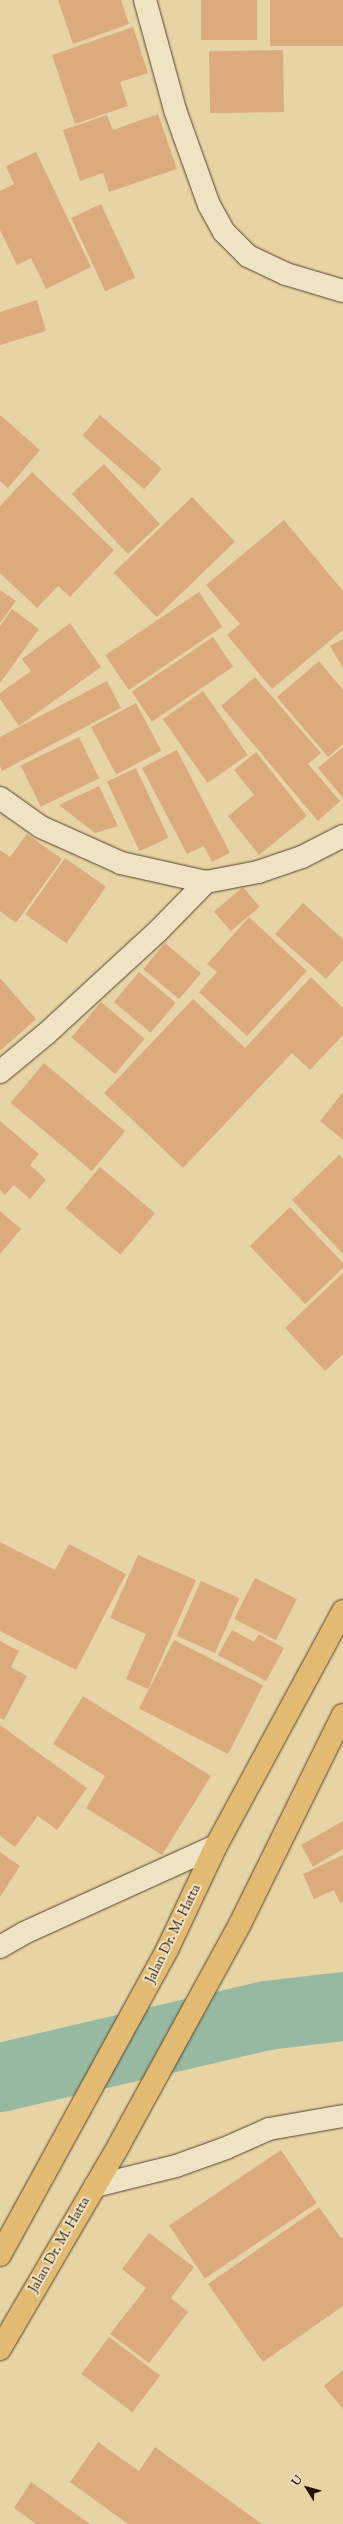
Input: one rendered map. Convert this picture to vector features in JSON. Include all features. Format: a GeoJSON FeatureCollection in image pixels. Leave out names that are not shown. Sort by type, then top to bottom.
{"type":"FeatureCollection","features":[{"type":"Feature","properties":{"kind":"main road","name":"Jalan Dr. M. Hatta"},"geometry":{"type":"LineString","coordinates":[[0,2255],[54,2160],[168,1950],[216,1846],[343,1611]]}},
{"type":"Feature","properties":{"kind":"main road","name":"Jalan Dr. M. Hatta"},"geometry":{"type":"LineString","coordinates":[[0,2349],[119,2145],[240,1924],[343,1715]]}},
{"type":"Feature","properties":{"kind":"street"},"geometry":{"type":"LineString","coordinates":[[145,0],[175,110],[209,205],[224,232],[248,256],[286,274],[343,291]]}},
{"type":"Feature","properties":{"kind":"street"},"geometry":{"type":"LineString","coordinates":[[0,798],[41,827],[121,863],[206,882],[258,872],[302,857],[343,836]]}},
{"type":"Feature","properties":{"kind":"street"},"geometry":{"type":"LineString","coordinates":[[0,1072],[46,1034],[153,937],[206,882]]}},
{"type":"Feature","properties":{"kind":"street"},"geometry":{"type":"LineString","coordinates":[[0,1947],[24,1933],[216,1846]]}},
{"type":"Feature","properties":{"kind":"street"},"geometry":{"type":"LineString","coordinates":[[95,2186],[176,2166],[226,2148],[269,2129],[343,2116]]}},
{"type":"Feature","properties":{"kind":"building"},"geometry":{"type":"Polygon","coordinates":[[[58,0],[121,0],[129,24],[73,44],[58,0]]]}},
{"type":"Feature","properties":{"kind":"building"},"geometry":{"type":"Polygon","coordinates":[[[201,0],[257,0],[257,40],[201,40],[201,0]]]}},
{"type":"Feature","properties":{"kind":"building"},"geometry":{"type":"Polygon","coordinates":[[[270,0],[343,0],[343,46],[270,46],[270,0]]]}},
{"type":"Feature","properties":{"kind":"building"},"geometry":{"type":"Polygon","coordinates":[[[133,27],[148,73],[120,82],[128,106],[75,124],[52,55],[133,27]]]}},
{"type":"Feature","properties":{"kind":"building"},"geometry":{"type":"Polygon","coordinates":[[[283,50],[284,112],[210,113],[209,51],[283,50]]]}},
{"type":"Feature","properties":{"kind":"building"},"geometry":{"type":"Polygon","coordinates":[[[158,114],[177,169],[109,192],[103,173],[80,181],[63,130],[107,115],[113,130],[158,114]]]}},
{"type":"Feature","properties":{"kind":"building"},"geometry":{"type":"Polygon","coordinates":[[[36,152],[91,267],[46,289],[31,258],[17,265],[0,230],[0,191],[14,184],[6,166],[36,152]]]}},
{"type":"Feature","properties":{"kind":"building"},"geometry":{"type":"Polygon","coordinates":[[[101,204],[135,277],[105,291],[71,218],[101,204]]]}},
{"type":"Feature","properties":{"kind":"building"},"geometry":{"type":"Polygon","coordinates":[[[37,300],[46,331],[0,345],[0,312],[37,300]]]}},
{"type":"Feature","properties":{"kind":"building"},"geometry":{"type":"Polygon","coordinates":[[[0,415],[40,450],[8,488],[0,481],[0,415]]]}},
{"type":"Feature","properties":{"kind":"building"},"geometry":{"type":"Polygon","coordinates":[[[100,415],[162,469],[144,489],[82,435],[100,415]]]}},
{"type":"Feature","properties":{"kind":"building"},"geometry":{"type":"Polygon","coordinates":[[[104,464],[160,524],[128,554],[72,494],[104,464]]]}},
{"type":"Feature","properties":{"kind":"building"},"geometry":{"type":"Polygon","coordinates":[[[32,472],[114,550],[70,597],[58,586],[37,608],[0,573],[0,506],[32,472]]]}},
{"type":"Feature","properties":{"kind":"building"},"geometry":{"type":"Polygon","coordinates":[[[192,497],[235,542],[157,617],[114,573],[192,497]]]}},
{"type":"Feature","properties":{"kind":"building"},"geometry":{"type":"Polygon","coordinates":[[[284,520],[343,591],[343,630],[272,689],[227,635],[240,624],[206,585],[284,520]]]}},
{"type":"Feature","properties":{"kind":"building"},"geometry":{"type":"Polygon","coordinates":[[[0,590],[16,601],[0,623],[0,590]]]}},
{"type":"Feature","properties":{"kind":"building"},"geometry":{"type":"Polygon","coordinates":[[[199,592],[222,627],[129,690],[105,655],[199,592]]]}},
{"type":"Feature","properties":{"kind":"building"},"geometry":{"type":"Polygon","coordinates":[[[12,609],[39,629],[0,683],[0,626],[12,609]]]}},
{"type":"Feature","properties":{"kind":"building"},"geometry":{"type":"Polygon","coordinates":[[[70,623],[101,667],[19,726],[0,699],[0,693],[31,671],[22,659],[70,623]]]}},
{"type":"Feature","properties":{"kind":"building"},"geometry":{"type":"Polygon","coordinates":[[[213,637],[233,667],[152,722],[132,692],[213,637]]]}},
{"type":"Feature","properties":{"kind":"building"},"geometry":{"type":"Polygon","coordinates":[[[343,639],[343,668],[330,646],[343,639]]]}},
{"type":"Feature","properties":{"kind":"building"},"geometry":{"type":"Polygon","coordinates":[[[319,661],[343,690],[343,744],[328,757],[277,697],[319,661]]]}},
{"type":"Feature","properties":{"kind":"building"},"geometry":{"type":"Polygon","coordinates":[[[255,677],[321,753],[308,764],[340,801],[318,821],[221,706],[255,677]]]}},
{"type":"Feature","properties":{"kind":"building"},"geometry":{"type":"Polygon","coordinates":[[[107,681],[121,708],[2,771],[0,766],[0,737],[107,681]]]}},
{"type":"Feature","properties":{"kind":"building"},"geometry":{"type":"Polygon","coordinates":[[[203,691],[248,755],[208,783],[163,719],[203,691]]]}},
{"type":"Feature","properties":{"kind":"building"},"geometry":{"type":"Polygon","coordinates":[[[136,703],[161,751],[116,775],[91,727],[136,703]]]}},
{"type":"Feature","properties":{"kind":"building"},"geometry":{"type":"Polygon","coordinates":[[[79,737],[99,778],[41,807],[21,765],[79,737]]]}},
{"type":"Feature","properties":{"kind":"building"},"geometry":{"type":"Polygon","coordinates":[[[343,747],[343,798],[318,768],[343,747]]]}},
{"type":"Feature","properties":{"kind":"building"},"geometry":{"type":"Polygon","coordinates":[[[177,750],[230,853],[212,862],[204,846],[187,854],[142,768],[177,750]]]}},
{"type":"Feature","properties":{"kind":"building"},"geometry":{"type":"Polygon","coordinates":[[[256,752],[307,816],[259,855],[228,816],[254,795],[234,770],[256,752]]]}},
{"type":"Feature","properties":{"kind":"building"},"geometry":{"type":"Polygon","coordinates":[[[136,768],[169,838],[140,851],[107,782],[136,768]]]}},
{"type":"Feature","properties":{"kind":"building"},"geometry":{"type":"Polygon","coordinates":[[[99,786],[118,826],[95,833],[59,805],[99,786]]]}},
{"type":"Feature","properties":{"kind":"building"},"geometry":{"type":"Polygon","coordinates":[[[27,834],[62,859],[16,923],[0,911],[0,850],[10,857],[27,834]]]}},
{"type":"Feature","properties":{"kind":"building"},"geometry":{"type":"Polygon","coordinates":[[[65,858],[106,887],[66,943],[25,915],[65,858]]]}},
{"type":"Feature","properties":{"kind":"building"},"geometry":{"type":"Polygon","coordinates":[[[243,887],[260,907],[231,931],[214,911],[243,887]]]}},
{"type":"Feature","properties":{"kind":"building"},"geometry":{"type":"Polygon","coordinates":[[[303,903],[343,939],[343,960],[326,979],[275,934],[303,903]]]}},
{"type":"Feature","properties":{"kind":"building"},"geometry":{"type":"Polygon","coordinates":[[[249,917],[307,971],[247,1036],[199,992],[217,972],[207,964],[249,917]]]}},
{"type":"Feature","properties":{"kind":"building"},"geometry":{"type":"Polygon","coordinates":[[[165,943],[201,973],[179,999],[143,969],[165,943]]]}},
{"type":"Feature","properties":{"kind":"building"},"geometry":{"type":"Polygon","coordinates":[[[139,972],[176,1003],[151,1033],[114,1002],[139,972]]]}},
{"type":"Feature","properties":{"kind":"building"},"geometry":{"type":"Polygon","coordinates":[[[311,977],[343,1008],[343,1035],[310,1070],[292,1053],[183,1168],[104,1093],[193,999],[245,1048],[311,977]]]}},
{"type":"Feature","properties":{"kind":"building"},"geometry":{"type":"Polygon","coordinates":[[[0,978],[36,1019],[0,1051],[0,978]]]}},
{"type":"Feature","properties":{"kind":"building"},"geometry":{"type":"Polygon","coordinates":[[[101,1002],[145,1039],[115,1074],[71,1037],[101,1002]]]}},
{"type":"Feature","properties":{"kind":"building"},"geometry":{"type":"Polygon","coordinates":[[[44,1063],[125,1131],[92,1171],[11,1103],[44,1063]]]}},
{"type":"Feature","properties":{"kind":"building"},"geometry":{"type":"Polygon","coordinates":[[[343,1092],[343,1140],[320,1121],[343,1092]]]}},
{"type":"Feature","properties":{"kind":"building"},"geometry":{"type":"Polygon","coordinates":[[[0,1121],[39,1154],[30,1165],[46,1180],[30,1199],[14,1185],[5,1195],[0,1190],[0,1121]]]}},
{"type":"Feature","properties":{"kind":"building"},"geometry":{"type":"Polygon","coordinates":[[[339,1155],[343,1159],[343,1254],[292,1200],[339,1155]]]}},
{"type":"Feature","properties":{"kind":"building"},"geometry":{"type":"Polygon","coordinates":[[[100,1167],[155,1213],[120,1255],[65,1208],[100,1167]]]}},
{"type":"Feature","properties":{"kind":"building"},"geometry":{"type":"Polygon","coordinates":[[[290,1207],[343,1263],[343,1268],[305,1304],[250,1246],[290,1207]]]}},
{"type":"Feature","properties":{"kind":"building"},"geometry":{"type":"Polygon","coordinates":[[[0,1211],[21,1229],[0,1254],[0,1211]]]}},
{"type":"Feature","properties":{"kind":"building"},"geometry":{"type":"Polygon","coordinates":[[[343,1273],[343,1354],[325,1371],[285,1328],[343,1273]]]}},
{"type":"Feature","properties":{"kind":"building"},"geometry":{"type":"Polygon","coordinates":[[[0,1542],[55,1570],[69,1544],[126,1574],[76,1670],[0,1631],[0,1542]]]}},
{"type":"Feature","properties":{"kind":"building"},"geometry":{"type":"Polygon","coordinates":[[[138,1555],[196,1580],[148,1689],[126,1679],[146,1634],[110,1618],[138,1555]]]}},
{"type":"Feature","properties":{"kind":"building"},"geometry":{"type":"Polygon","coordinates":[[[255,1578],[297,1599],[276,1640],[234,1619],[255,1578]]]}},
{"type":"Feature","properties":{"kind":"building"},"geometry":{"type":"Polygon","coordinates":[[[201,1581],[239,1598],[215,1653],[177,1636],[201,1581]]]}},
{"type":"Feature","properties":{"kind":"building"},"geometry":{"type":"Polygon","coordinates":[[[232,1630],[254,1642],[259,1634],[284,1648],[266,1681],[218,1655],[232,1630]]]}},
{"type":"Feature","properties":{"kind":"building"},"geometry":{"type":"Polygon","coordinates":[[[174,1640],[263,1685],[228,1754],[139,1709],[174,1640]]]}},
{"type":"Feature","properties":{"kind":"building"},"geometry":{"type":"Polygon","coordinates":[[[0,1641],[19,1651],[11,1667],[27,1676],[4,1720],[0,1718],[0,1641]]]}},
{"type":"Feature","properties":{"kind":"building"},"geometry":{"type":"Polygon","coordinates":[[[83,1696],[211,1776],[162,1855],[86,1808],[105,1776],[53,1744],[83,1696]]]}},
{"type":"Feature","properties":{"kind":"building"},"geometry":{"type":"Polygon","coordinates":[[[0,1725],[87,1788],[57,1830],[38,1816],[15,1847],[0,1836],[0,1725]]]}},
{"type":"Feature","properties":{"kind":"building"},"geometry":{"type":"Polygon","coordinates":[[[343,1821],[343,1849],[313,1867],[301,1845],[343,1821]]]}},
{"type":"Feature","properties":{"kind":"building"},"geometry":{"type":"Polygon","coordinates":[[[0,1852],[20,1866],[0,1897],[0,1852]]]}},
{"type":"Feature","properties":{"kind":"building"},"geometry":{"type":"Polygon","coordinates":[[[343,1855],[343,1902],[340,1903],[334,1890],[314,1899],[303,1874],[343,1855]]]}},
{"type":"Feature","properties":{"kind":"building"},"geometry":{"type":"Polygon","coordinates":[[[281,2150],[317,2203],[205,2279],[169,2225],[281,2150]]]}},
{"type":"Feature","properties":{"kind":"building"},"geometry":{"type":"Polygon","coordinates":[[[319,2207],[341,2238],[343,2237],[343,2306],[263,2362],[208,2284],[319,2207]]]}},
{"type":"Feature","properties":{"kind":"building"},"geometry":{"type":"Polygon","coordinates":[[[149,2233],[194,2267],[171,2298],[188,2312],[149,2363],[110,2334],[146,2288],[122,2269],[149,2233]]]}},
{"type":"Feature","properties":{"kind":"building"},"geometry":{"type":"Polygon","coordinates":[[[109,2337],[160,2376],[132,2412],[81,2374],[109,2337]]]}},
{"type":"Feature","properties":{"kind":"building"},"geometry":{"type":"Polygon","coordinates":[[[343,2370],[343,2409],[324,2386],[343,2370]]]}},
{"type":"Feature","properties":{"kind":"building"},"geometry":{"type":"Polygon","coordinates":[[[98,2442],[139,2471],[155,2447],[262,2524],[128,2524],[70,2482],[98,2442]]]}},
{"type":"Feature","properties":{"kind":"building"},"geometry":{"type":"Polygon","coordinates":[[[31,2482],[90,2524],[36,2524],[14,2508],[31,2482]]]}},
{"type":"Feature","properties":{"kind":"waterway"},"geometry":{"type":"LineString","coordinates":[[0,2077],[266,2015],[343,2006]]}}]}
